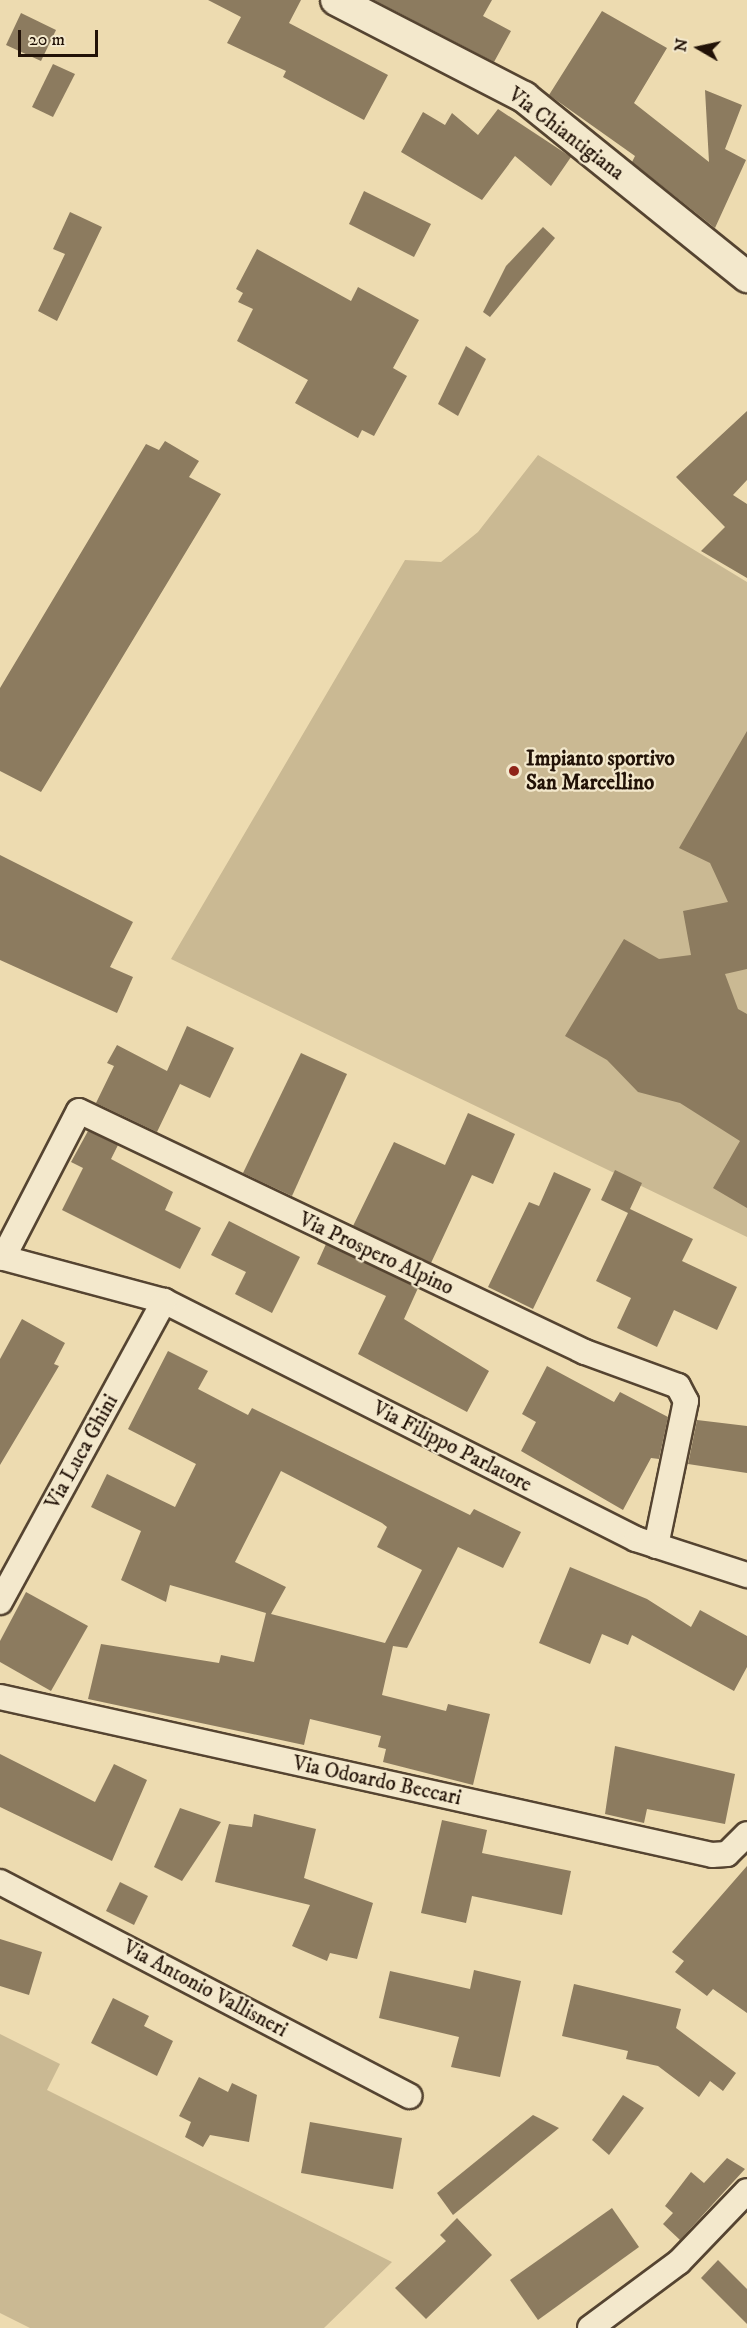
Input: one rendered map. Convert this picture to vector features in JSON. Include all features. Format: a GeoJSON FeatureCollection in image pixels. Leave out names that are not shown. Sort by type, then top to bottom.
{"type":"FeatureCollection","features":[{"type":"Feature","properties":{"kind":"street","name":"Via Chiantigiana"},"geometry":{"type":"LineString","coordinates":[[336,0],[524,97],[747,277]]}},
{"type":"Feature","properties":{"kind":"street","name":"Via Prospero Alpino"},"geometry":{"type":"LineString","coordinates":[[2,1257],[79,1111],[585,1352],[678,1386],[686,1401],[656,1546]]}},
{"type":"Feature","properties":{"kind":"street","name":"Via Filippo Parlatore"},"geometry":{"type":"LineString","coordinates":[[2,1257],[164,1301],[656,1546],[747,1575]]}},
{"type":"Feature","properties":{"kind":"street","name":"Via Luca Ghini"},"geometry":{"type":"LineString","coordinates":[[0,1602],[164,1301]]}},
{"type":"Feature","properties":{"kind":"street","name":"Via Odoardo Beccari"},"geometry":{"type":"LineString","coordinates":[[0,1697],[712,1855],[726,1854],[747,1834]]}},
{"type":"Feature","properties":{"kind":"street","name":"Via Antonio Vallisneri"},"geometry":{"type":"LineString","coordinates":[[0,1882],[410,2096]]}},
{"type":"Feature","properties":{"kind":"street"},"geometry":{"type":"LineString","coordinates":[[590,2328],[678,2262],[747,2191]]}},
{"type":"Feature","properties":{"kind":"shaded area","name":"Impianto sportivo San Marcellino"},"geometry":{"type":"Polygon","coordinates":[[[538,455],[747,582],[747,1237],[171,959],[405,560],[441,562],[478,532],[538,455]]]}},
{"type":"Feature","properties":{"kind":"shaded area"},"geometry":{"type":"Polygon","coordinates":[[[0,2034],[60,2064],[47,2090],[392,2262],[324,2328],[30,2328],[0,2313],[0,2034]]]}},
{"type":"Feature","properties":{"kind":"building"},"geometry":{"type":"Polygon","coordinates":[[[208,0],[301,0],[289,23],[388,75],[364,120],[283,77],[286,71],[227,43],[241,17],[208,0]]]}},
{"type":"Feature","properties":{"kind":"building"},"geometry":{"type":"Polygon","coordinates":[[[374,0],[492,0],[483,16],[511,31],[494,62],[374,0]]]}},
{"type":"Feature","properties":{"kind":"building"},"geometry":{"type":"Polygon","coordinates":[[[602,11],[667,48],[634,103],[709,162],[705,90],[742,105],[725,149],[746,160],[715,228],[632,162],[635,156],[549,95],[602,11]]]}},
{"type":"Feature","properties":{"kind":"building"},"geometry":{"type":"Polygon","coordinates":[[[21,13],[56,30],[41,61],[6,45],[21,13]]]}},
{"type":"Feature","properties":{"kind":"building"},"geometry":{"type":"Polygon","coordinates":[[[53,64],[75,74],[53,117],[32,107],[53,64]]]}},
{"type":"Feature","properties":{"kind":"building"},"geometry":{"type":"Polygon","coordinates":[[[498,109],[571,157],[551,186],[515,156],[482,200],[401,152],[423,112],[445,125],[452,113],[478,135],[498,109]]]}},
{"type":"Feature","properties":{"kind":"building"},"geometry":{"type":"Polygon","coordinates":[[[364,191],[431,224],[414,257],[349,224],[364,191]]]}},
{"type":"Feature","properties":{"kind":"building"},"geometry":{"type":"Polygon","coordinates":[[[70,212],[102,227],[57,321],[38,311],[65,254],[53,249],[70,212]]]}},
{"type":"Feature","properties":{"kind":"building"},"geometry":{"type":"Polygon","coordinates":[[[543,227],[555,238],[490,317],[483,312],[506,266],[543,227]]]}},
{"type":"Feature","properties":{"kind":"building"},"geometry":{"type":"Polygon","coordinates":[[[257,249],[351,301],[358,287],[419,320],[393,368],[407,376],[374,436],[362,430],[358,438],[295,403],[308,380],[237,341],[253,309],[238,302],[243,293],[236,289],[257,249]]]}},
{"type":"Feature","properties":{"kind":"building"},"geometry":{"type":"Polygon","coordinates":[[[466,346],[486,359],[458,416],[438,404],[466,346]]]}},
{"type":"Feature","properties":{"kind":"building"},"geometry":{"type":"Polygon","coordinates":[[[747,411],[747,480],[733,495],[747,504],[747,578],[701,551],[725,527],[676,477],[747,411]]]}},
{"type":"Feature","properties":{"kind":"building"},"geometry":{"type":"Polygon","coordinates":[[[165,441],[199,461],[189,477],[221,494],[41,792],[0,771],[0,688],[146,444],[159,450],[165,441]]]}},
{"type":"Feature","properties":{"kind":"building"},"geometry":{"type":"Polygon","coordinates":[[[747,731],[747,969],[725,974],[738,1009],[747,1014],[747,1208],[713,1188],[740,1141],[680,1103],[638,1092],[607,1060],[565,1036],[624,939],[659,959],[691,955],[683,911],[728,902],[710,863],[679,848],[747,731]]]}},
{"type":"Feature","properties":{"kind":"building"},"geometry":{"type":"Polygon","coordinates":[[[0,855],[133,922],[110,967],[133,977],[117,1013],[0,960],[0,855]]]}},
{"type":"Feature","properties":{"kind":"building"},"geometry":{"type":"Polygon","coordinates":[[[187,1026],[234,1048],[210,1098],[180,1084],[157,1132],[96,1103],[114,1066],[107,1063],[117,1045],[167,1071],[187,1026]]]}},
{"type":"Feature","properties":{"kind":"building"},"geometry":{"type":"Polygon","coordinates":[[[301,1053],[347,1074],[292,1196],[243,1173],[301,1053]]]}},
{"type":"Feature","properties":{"kind":"building"},"geometry":{"type":"Polygon","coordinates":[[[468,1113],[515,1134],[493,1184],[472,1175],[431,1263],[353,1226],[394,1142],[445,1165],[468,1113]]]}},
{"type":"Feature","properties":{"kind":"building"},"geometry":{"type":"Polygon","coordinates":[[[88,1131],[118,1145],[111,1159],[173,1192],[165,1210],[201,1228],[180,1269],[62,1210],[83,1168],[71,1162],[88,1131]]]}},
{"type":"Feature","properties":{"kind":"building"},"geometry":{"type":"Polygon","coordinates":[[[615,1170],[642,1183],[630,1209],[693,1239],[682,1261],[737,1287],[717,1330],[674,1310],[657,1347],[617,1328],[631,1298],[596,1281],[628,1213],[601,1200],[615,1170]]]}},
{"type":"Feature","properties":{"kind":"building"},"geometry":{"type":"Polygon","coordinates":[[[554,1172],[591,1189],[533,1309],[488,1287],[529,1202],[539,1206],[554,1172]]]}},
{"type":"Feature","properties":{"kind":"building"},"geometry":{"type":"Polygon","coordinates":[[[229,1221],[300,1257],[272,1313],[235,1294],[246,1272],[211,1255],[229,1221]]]}},
{"type":"Feature","properties":{"kind":"building"},"geometry":{"type":"Polygon","coordinates":[[[326,1244],[418,1288],[404,1319],[489,1371],[467,1412],[358,1354],[386,1296],[317,1264],[326,1244]]]}},
{"type":"Feature","properties":{"kind":"building"},"geometry":{"type":"Polygon","coordinates":[[[22,1319],[65,1343],[54,1364],[59,1366],[0,1465],[0,1359],[22,1319]]]}},
{"type":"Feature","properties":{"kind":"building"},"geometry":{"type":"Polygon","coordinates":[[[168,1351],[208,1371],[198,1389],[248,1415],[252,1408],[470,1515],[474,1509],[521,1532],[503,1568],[458,1547],[407,1648],[393,1646],[382,1695],[446,1711],[448,1704],[490,1714],[473,1785],[383,1762],[386,1749],[378,1747],[381,1736],[310,1719],[304,1745],[88,1699],[101,1644],[219,1663],[221,1655],[254,1662],[266,1613],[170,1585],[166,1602],[121,1580],[141,1531],[91,1507],[107,1474],[175,1507],[196,1464],[128,1429],[168,1351]],[[281,1471],[235,1562],[286,1587],[271,1614],[385,1643],[422,1570],[377,1547],[387,1527],[281,1471]]]}},
{"type":"Feature","properties":{"kind":"building"},"geometry":{"type":"Polygon","coordinates":[[[547,1366],[614,1402],[620,1392],[668,1417],[659,1459],[651,1458],[623,1510],[521,1451],[536,1422],[522,1414],[547,1366]]]}},
{"type":"Feature","properties":{"kind":"building"},"geometry":{"type":"Polygon","coordinates":[[[697,1420],[747,1426],[747,1473],[688,1464],[697,1420]]]}},
{"type":"Feature","properties":{"kind":"building"},"geometry":{"type":"Polygon","coordinates":[[[570,1567],[647,1599],[691,1627],[700,1610],[747,1636],[747,1667],[734,1691],[632,1635],[628,1645],[602,1634],[590,1664],[539,1643],[570,1567]]]}},
{"type":"Feature","properties":{"kind":"building"},"geometry":{"type":"Polygon","coordinates":[[[26,1592],[88,1626],[51,1691],[0,1662],[0,1641],[26,1592]]]}},
{"type":"Feature","properties":{"kind":"building"},"geometry":{"type":"Polygon","coordinates":[[[615,1746],[735,1774],[725,1824],[647,1809],[644,1823],[605,1814],[615,1746]]]}},
{"type":"Feature","properties":{"kind":"building"},"geometry":{"type":"Polygon","coordinates":[[[0,1754],[95,1802],[114,1764],[147,1780],[112,1861],[0,1807],[0,1754]]]}},
{"type":"Feature","properties":{"kind":"building"},"geometry":{"type":"Polygon","coordinates":[[[180,1808],[221,1822],[182,1881],[154,1867],[180,1808]]]}},
{"type":"Feature","properties":{"kind":"building"},"geometry":{"type":"Polygon","coordinates":[[[254,1814],[316,1829],[304,1878],[373,1903],[357,1959],[330,1953],[327,1961],[292,1946],[310,1905],[215,1882],[229,1824],[252,1827],[254,1814]]]}},
{"type":"Feature","properties":{"kind":"building"},"geometry":{"type":"Polygon","coordinates":[[[442,1820],[487,1830],[482,1853],[571,1871],[562,1915],[472,1896],[466,1923],[421,1913],[442,1820]]]}},
{"type":"Feature","properties":{"kind":"building"},"geometry":{"type":"Polygon","coordinates":[[[747,1866],[747,2013],[713,1989],[707,1996],[675,1972],[684,1961],[672,1952],[747,1866]]]}},
{"type":"Feature","properties":{"kind":"building"},"geometry":{"type":"Polygon","coordinates":[[[120,1882],[148,1896],[134,1925],[106,1911],[120,1882]]]}},
{"type":"Feature","properties":{"kind":"building"},"geometry":{"type":"Polygon","coordinates":[[[0,1939],[42,1952],[29,1995],[0,1986],[0,1939]]]}},
{"type":"Feature","properties":{"kind":"building"},"geometry":{"type":"Polygon","coordinates":[[[474,1970],[521,1981],[500,2077],[451,2067],[459,2037],[379,2018],[390,1971],[470,1989],[474,1970]]]}},
{"type":"Feature","properties":{"kind":"building"},"geometry":{"type":"Polygon","coordinates":[[[574,1984],[681,2009],[676,2028],[736,2073],[723,2091],[710,2081],[699,2097],[658,2066],[626,2059],[628,2051],[562,2036],[574,1984]]]}},
{"type":"Feature","properties":{"kind":"building"},"geometry":{"type":"Polygon","coordinates":[[[113,1998],[149,2016],[144,2026],[173,2041],[157,2076],[91,2043],[113,1998]]]}},
{"type":"Feature","properties":{"kind":"building"},"geometry":{"type":"Polygon","coordinates":[[[199,2077],[228,2092],[232,2083],[257,2095],[249,2142],[210,2135],[203,2147],[185,2137],[191,2122],[179,2116],[199,2077]]]}},
{"type":"Feature","properties":{"kind":"building"},"geometry":{"type":"Polygon","coordinates":[[[623,2095],[644,2108],[609,2155],[592,2140],[623,2095]]]}},
{"type":"Feature","properties":{"kind":"building"},"geometry":{"type":"Polygon","coordinates":[[[533,2115],[559,2128],[453,2215],[437,2193],[533,2115]]]}},
{"type":"Feature","properties":{"kind":"building"},"geometry":{"type":"Polygon","coordinates":[[[310,2122],[402,2138],[393,2189],[301,2173],[310,2122]]]}},
{"type":"Feature","properties":{"kind":"building"},"geometry":{"type":"Polygon","coordinates":[[[727,2158],[745,2169],[680,2240],[663,2224],[673,2213],[665,2206],[691,2172],[704,2183],[727,2158]]]}},
{"type":"Feature","properties":{"kind":"building"},"geometry":{"type":"Polygon","coordinates":[[[612,2208],[639,2247],[538,2320],[510,2280],[612,2208]]]}},
{"type":"Feature","properties":{"kind":"building"},"geometry":{"type":"Polygon","coordinates":[[[457,2218],[492,2255],[426,2319],[395,2288],[446,2241],[440,2235],[457,2218]]]}},
{"type":"Feature","properties":{"kind":"building"},"geometry":{"type":"Polygon","coordinates":[[[718,2260],[747,2289],[747,2324],[701,2278],[718,2260]]]}},
{"type":"Feature","properties":{"kind":"place","name":"Impianto sportivo San Marcellino"},"geometry":{"type":"Point","coordinates":[514,771]}}]}
